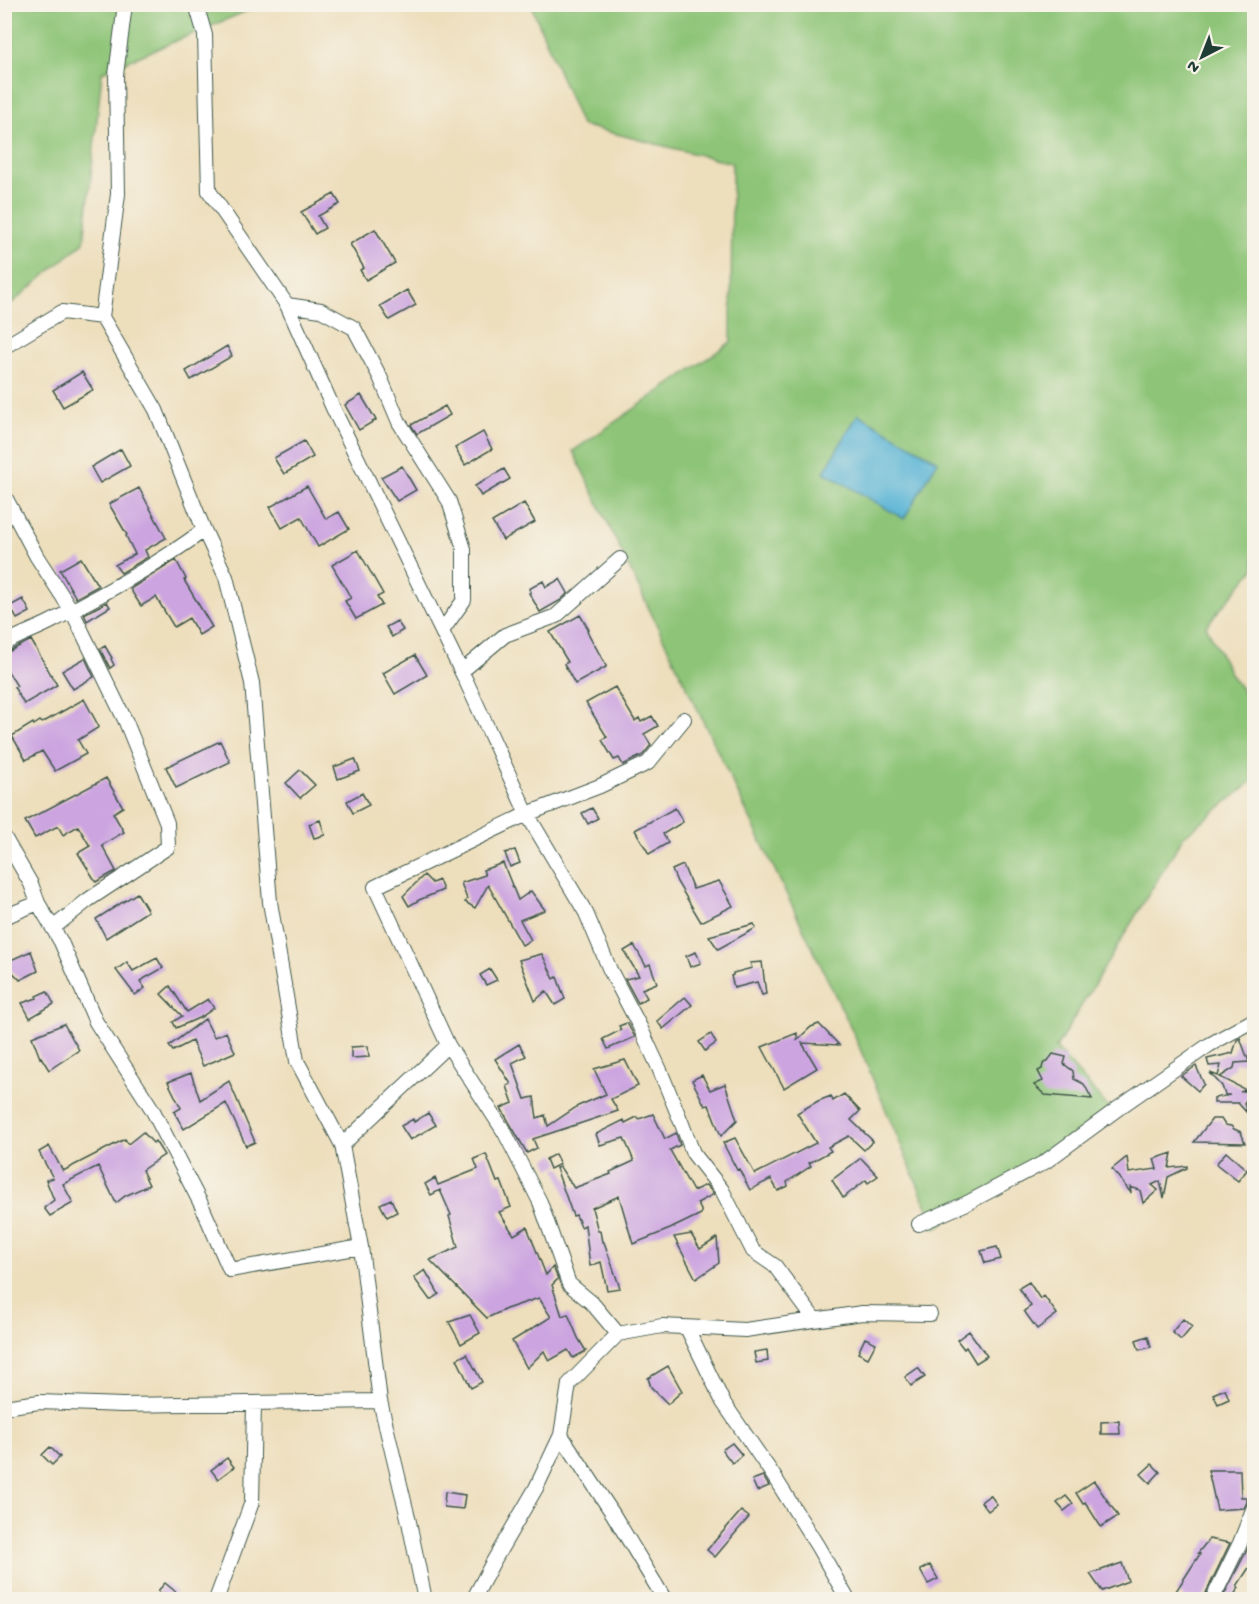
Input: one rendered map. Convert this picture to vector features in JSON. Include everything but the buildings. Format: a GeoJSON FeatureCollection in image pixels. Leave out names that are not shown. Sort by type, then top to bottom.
{"type":"FeatureCollection","features":[{"type":"Feature","properties":{"kind":"street"},"geometry":{"type":"LineString","coordinates":[[125,4],[116,75],[118,195],[102,317],[156,410],[204,530],[226,577],[252,683],[270,902],[297,1061],[342,1145],[361,1247],[380,1401],[425,1599]]}},
{"type":"Feature","properties":{"kind":"street"},"geometry":{"type":"LineString","coordinates":[[196,4],[205,35],[209,191],[288,305],[333,408],[462,671],[527,814],[586,914],[610,970],[640,1027],[693,1153],[722,1190],[753,1251],[775,1266],[815,1320]]}},
{"type":"Feature","properties":{"kind":"street"},"geometry":{"type":"LineString","coordinates":[[288,305],[321,310],[354,328],[380,377],[399,422],[449,501],[464,549],[464,600],[442,631]]}},
{"type":"Feature","properties":{"kind":"street"},"geometry":{"type":"LineString","coordinates":[[4,347],[62,312],[102,317]]}},
{"type":"Feature","properties":{"kind":"street"},"geometry":{"type":"LineString","coordinates":[[4,495],[37,557],[72,611],[126,722],[167,824],[168,847],[88,900],[53,928]]}},
{"type":"Feature","properties":{"kind":"street"},"geometry":{"type":"LineString","coordinates":[[4,644],[72,611],[178,549],[204,530]]}},
{"type":"Feature","properties":{"kind":"street"},"geometry":{"type":"LineString","coordinates":[[462,671],[505,634],[556,616],[620,559]]}},
{"type":"Feature","properties":{"kind":"street"},"geometry":{"type":"LineString","coordinates":[[618,1334],[592,1303],[569,1284],[540,1202],[505,1133],[448,1045],[375,887],[527,814],[600,786],[648,763],[684,719]]}},
{"type":"Feature","properties":{"kind":"street"},"geometry":{"type":"LineString","coordinates":[[4,837],[61,942],[96,1022],[152,1108],[201,1204],[230,1270],[361,1247]]}},
{"type":"Feature","properties":{"kind":"street"},"geometry":{"type":"LineString","coordinates":[[4,917],[38,903]]}},
{"type":"Feature","properties":{"kind":"street"},"geometry":{"type":"LineString","coordinates":[[919,1224],[967,1203],[1045,1162],[1209,1045],[1254,1020]]}},
{"type":"Feature","properties":{"kind":"street"},"geometry":{"type":"LineString","coordinates":[[342,1145],[448,1045]]}},
{"type":"Feature","properties":{"kind":"street"},"geometry":{"type":"LineString","coordinates":[[473,1599],[536,1488],[561,1435],[569,1384],[618,1334],[663,1326],[745,1330],[862,1313],[930,1314]]}},
{"type":"Feature","properties":{"kind":"street"},"geometry":{"type":"LineString","coordinates":[[687,1328],[723,1402],[773,1475],[848,1599]]}},
{"type":"Feature","properties":{"kind":"street"},"geometry":{"type":"LineString","coordinates":[[4,1407],[39,1402],[123,1405],[380,1401]]}},
{"type":"Feature","properties":{"kind":"street"},"geometry":{"type":"LineString","coordinates":[[216,1599],[252,1502],[254,1404]]}},
{"type":"Feature","properties":{"kind":"street"},"geometry":{"type":"LineString","coordinates":[[561,1435],[665,1599]]}},
{"type":"Feature","properties":{"kind":"street"},"geometry":{"type":"LineString","coordinates":[[1212,1599],[1240,1543],[1254,1507]]}},
{"type":"Feature","properties":{"kind":"green space"},"geometry":{"type":"Polygon","coordinates":[[[5,5],[261,5],[102,72],[84,242],[5,309],[5,5]]]}},
{"type":"Feature","properties":{"kind":"green space"},"geometry":{"type":"Polygon","coordinates":[[[531,5],[1254,5],[1254,569],[1206,626],[1231,675],[1254,707],[1254,780],[1183,837],[1056,1048],[1111,1110],[1007,1183],[936,1228],[852,1030],[573,451],[731,342],[732,163],[581,125],[531,5]]]}},
{"type":"Feature","properties":{"kind":"water"},"geometry":{"type":"Polygon","coordinates":[[[858,414],[938,461],[904,519],[824,472],[858,414]]]}}]}
